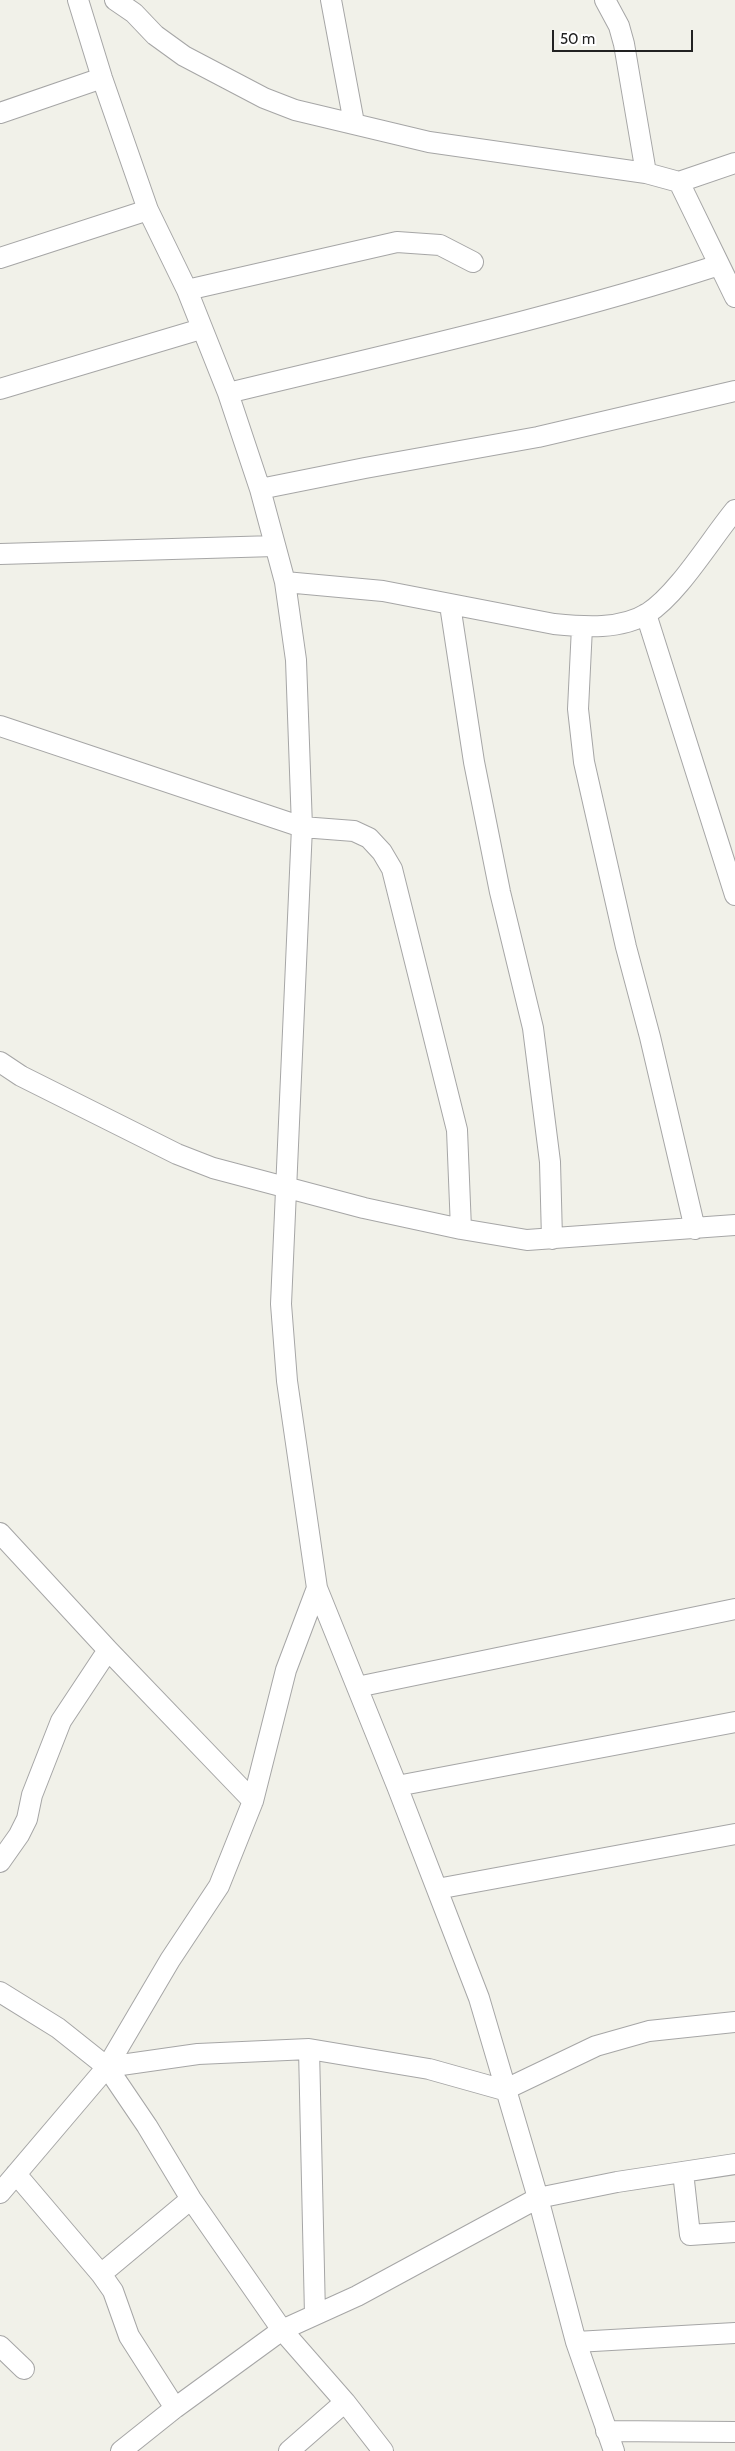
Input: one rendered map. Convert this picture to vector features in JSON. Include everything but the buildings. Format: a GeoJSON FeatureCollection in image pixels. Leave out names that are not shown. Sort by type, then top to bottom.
{"type":"FeatureCollection","features":[{"type":"Feature","properties":{"kind":"street"},"geometry":{"type":"LineString","coordinates":[[78,0],[102,78],[148,210],[186,290],[228,393],[260,489],[285,582],[296,660],[302,827],[281,1304],[287,1381],[317,1588],[397,1786],[479,1998],[504,2090],[515,2118],[538,2198],[576,2342],[614,2451]]}},
{"type":"Feature","properties":{"kind":"street"},"geometry":{"type":"LineString","coordinates":[[115,0],[134,13],[155,36],[184,56],[264,98],[295,110],[429,142],[481,151],[646,173],[679,182],[735,163]]}},
{"type":"Feature","properties":{"kind":"street"},"geometry":{"type":"LineString","coordinates":[[331,0],[354,123]]}},
{"type":"Feature","properties":{"kind":"street"},"geometry":{"type":"LineString","coordinates":[[606,0],[619,26],[624,44],[646,173]]}},
{"type":"Feature","properties":{"kind":"street"},"geometry":{"type":"LineString","coordinates":[[0,113],[102,78]]}},
{"type":"Feature","properties":{"kind":"street"},"geometry":{"type":"LineString","coordinates":[[679,182],[735,297]]}},
{"type":"Feature","properties":{"kind":"street"},"geometry":{"type":"LineString","coordinates":[[0,258],[148,210]]}},
{"type":"Feature","properties":{"kind":"street"},"geometry":{"type":"LineString","coordinates":[[186,290],[397,242],[440,245],[473,262]]}},
{"type":"Feature","properties":{"kind":"street"},"geometry":{"type":"LineString","coordinates":[[228,393],[515,324],[628,294],[719,265]]}},
{"type":"Feature","properties":{"kind":"street"},"geometry":{"type":"LineString","coordinates":[[0,389],[201,330]]}},
{"type":"Feature","properties":{"kind":"street"},"geometry":{"type":"LineString","coordinates":[[260,489],[538,437],[735,391]]}},
{"type":"Feature","properties":{"kind":"street"},"geometry":{"type":"LineString","coordinates":[[285,582],[383,591],[450,605],[582,627],[614,624],[646,614],[663,602],[735,510]]}},
{"type":"Feature","properties":{"kind":"street"},"geometry":{"type":"LineString","coordinates":[[0,554],[275,546]]}},
{"type":"Feature","properties":{"kind":"street"},"geometry":{"type":"LineString","coordinates":[[450,605],[474,762],[500,892],[533,1028],[550,1162],[552,1239]]}},
{"type":"Feature","properties":{"kind":"street"},"geometry":{"type":"LineString","coordinates":[[646,614],[735,895]]}},
{"type":"Feature","properties":{"kind":"street"},"geometry":{"type":"LineString","coordinates":[[582,627],[578,708],[584,762],[626,947],[650,1037],[695,1228]]}},
{"type":"Feature","properties":{"kind":"street"},"geometry":{"type":"LineString","coordinates":[[0,726],[302,827],[354,831],[369,838],[382,852],[392,869],[457,1130],[461,1229]]}},
{"type":"Feature","properties":{"kind":"street"},"geometry":{"type":"LineString","coordinates":[[0,1062],[21,1076],[177,1154],[213,1168],[287,1188],[461,1229],[527,1240],[735,1225]]}},
{"type":"Feature","properties":{"kind":"street"},"geometry":{"type":"LineString","coordinates":[[0,1533],[108,1650],[253,1801]]}},
{"type":"Feature","properties":{"kind":"street"},"geometry":{"type":"LineString","coordinates":[[0,2192],[107,2067],[170,1960],[219,1886],[253,1801],[286,1670],[317,1588]]}},
{"type":"Feature","properties":{"kind":"street"},"geometry":{"type":"LineString","coordinates":[[357,1687],[735,1609]]}},
{"type":"Feature","properties":{"kind":"street"},"geometry":{"type":"LineString","coordinates":[[0,1862],[19,1835],[27,1818],[32,1795],[61,1721],[108,1650]]}},
{"type":"Feature","properties":{"kind":"street"},"geometry":{"type":"LineString","coordinates":[[397,1786],[735,1722]]}},
{"type":"Feature","properties":{"kind":"street"},"geometry":{"type":"LineString","coordinates":[[437,1889],[735,1834]]}},
{"type":"Feature","properties":{"kind":"street"},"geometry":{"type":"LineString","coordinates":[[0,1992],[58,2028],[107,2067],[147,2126],[190,2198],[282,2330],[345,2402],[383,2451]]}},
{"type":"Feature","properties":{"kind":"street"},"geometry":{"type":"LineString","coordinates":[[107,2067],[198,2054],[309,2050],[429,2070],[504,2090],[596,2046],[649,2031],[735,2022]]}},
{"type":"Feature","properties":{"kind":"street"},"geometry":{"type":"LineString","coordinates":[[309,2050],[315,2315]]}},
{"type":"Feature","properties":{"kind":"street"},"geometry":{"type":"LineString","coordinates":[[121,2451],[175,2408],[282,2330],[357,2296],[538,2198],[735,2164]]}},
{"type":"Feature","properties":{"kind":"street"},"geometry":{"type":"LineString","coordinates":[[683,2172],[690,2235],[735,2232]]}},
{"type":"Feature","properties":{"kind":"street"},"geometry":{"type":"LineString","coordinates":[[16,2174],[101,2274],[113,2291],[129,2336],[175,2408]]}},
{"type":"Feature","properties":{"kind":"street"},"geometry":{"type":"LineString","coordinates":[[101,2274],[190,2198]]}},
{"type":"Feature","properties":{"kind":"street"},"geometry":{"type":"LineString","coordinates":[[576,2342],[735,2333]]}},
{"type":"Feature","properties":{"kind":"street"},"geometry":{"type":"LineString","coordinates":[[0,2346],[24,2370]]}},
{"type":"Feature","properties":{"kind":"street"},"geometry":{"type":"LineString","coordinates":[[289,2451],[345,2402]]}},
{"type":"Feature","properties":{"kind":"street"},"geometry":{"type":"LineString","coordinates":[[606,2431],[735,2432]]}}]}
